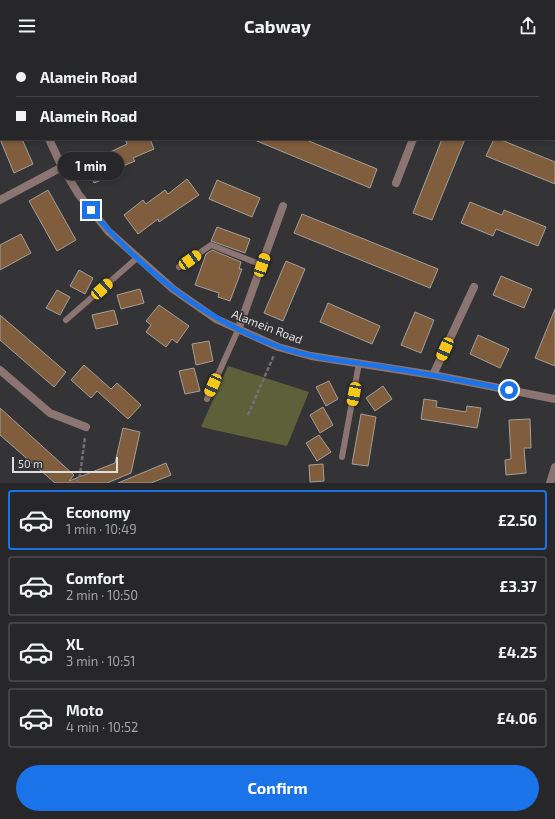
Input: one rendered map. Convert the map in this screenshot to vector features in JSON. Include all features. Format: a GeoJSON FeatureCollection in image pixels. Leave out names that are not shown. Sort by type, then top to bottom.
{"type":"FeatureCollection","features":[{"type":"Feature","properties":{"kind":"street","name":"Alamein Road"},"geometry":{"type":"LineString","coordinates":[[49,140],[62,167],[91,210],[108,231],[172,289],[216,319],[278,347],[311,356],[433,374],[555,399]]}},
{"type":"Feature","properties":{"kind":"street"},"geometry":{"type":"LineString","coordinates":[[396,184],[413,140]]}},
{"type":"Feature","properties":{"kind":"street"},"geometry":{"type":"LineString","coordinates":[[0,200],[62,167]]}},
{"type":"Feature","properties":{"kind":"street"},"geometry":{"type":"LineString","coordinates":[[238,330],[282,206]]}},
{"type":"Feature","properties":{"kind":"street"},"geometry":{"type":"LineString","coordinates":[[433,374],[474,287]]}},
{"type":"Feature","properties":{"kind":"street"},"geometry":{"type":"LineString","coordinates":[[0,370],[50,413],[86,427]]}},
{"type":"Feature","properties":{"kind":"street"},"geometry":{"type":"LineString","coordinates":[[550,483],[555,467]]}},
{"type":"Feature","properties":{"kind":"lane"},"geometry":{"type":"LineString","coordinates":[[179,267],[211,245],[262,265]]}},
{"type":"Feature","properties":{"kind":"lane"},"geometry":{"type":"LineString","coordinates":[[66,320],[137,258]]}},
{"type":"Feature","properties":{"kind":"lane"},"geometry":{"type":"LineString","coordinates":[[207,399],[238,330]]}},
{"type":"Feature","properties":{"kind":"lane"},"geometry":{"type":"LineString","coordinates":[[342,457],[359,363]]}},
{"type":"Feature","properties":{"kind":"path"},"geometry":{"type":"LineString","coordinates":[[248,415],[278,347]]}},
{"type":"Feature","properties":{"kind":"path"},"geometry":{"type":"LineString","coordinates":[[76,483],[80,474],[86,427]]}},
{"type":"Feature","properties":{"kind":"green space"},"geometry":{"type":"Polygon","coordinates":[[[228,366],[309,392],[287,446],[201,427],[228,366]]]}},
{"type":"Feature","properties":{"kind":"building"},"geometry":{"type":"Polygon","coordinates":[[[0,140],[22,140],[33,164],[14,173],[0,140]]]}},
{"type":"Feature","properties":{"kind":"building"},"geometry":{"type":"Polygon","coordinates":[[[125,140],[150,140],[154,149],[133,158],[135,161],[114,170],[116,174],[94,183],[85,164],[127,144],[125,140]]]}},
{"type":"Feature","properties":{"kind":"building"},"geometry":{"type":"Polygon","coordinates":[[[254,140],[306,140],[377,169],[370,188],[254,140]]]}},
{"type":"Feature","properties":{"kind":"building"},"geometry":{"type":"Polygon","coordinates":[[[442,140],[465,140],[432,220],[413,213],[442,140]]]}},
{"type":"Feature","properties":{"kind":"building"},"geometry":{"type":"Polygon","coordinates":[[[494,140],[501,140],[555,162],[555,184],[486,156],[494,140]]]}},
{"type":"Feature","properties":{"kind":"building"},"geometry":{"type":"Polygon","coordinates":[[[187,179],[199,195],[159,222],[158,219],[138,234],[124,215],[143,200],[146,204],[165,190],[168,194],[187,179]]]}},
{"type":"Feature","properties":{"kind":"building"},"geometry":{"type":"Polygon","coordinates":[[[217,180],[260,198],[252,217],[209,199],[217,180]]]}},
{"type":"Feature","properties":{"kind":"building"},"geometry":{"type":"Polygon","coordinates":[[[48,190],[76,240],[57,251],[29,201],[48,190]]]}},
{"type":"Feature","properties":{"kind":"building"},"geometry":{"type":"Polygon","coordinates":[[[470,202],[502,215],[504,210],[546,227],[538,246],[496,229],[493,236],[461,223],[470,202]]]}},
{"type":"Feature","properties":{"kind":"building"},"geometry":{"type":"Polygon","coordinates":[[[302,214],[438,269],[430,288],[294,233],[302,214]]]}},
{"type":"Feature","properties":{"kind":"building"},"geometry":{"type":"Polygon","coordinates":[[[217,227],[250,239],[245,253],[211,241],[217,227]]]}},
{"type":"Feature","properties":{"kind":"building"},"geometry":{"type":"Polygon","coordinates":[[[21,234],[31,253],[0,270],[0,245],[21,234]]]}},
{"type":"Feature","properties":{"kind":"building"},"geometry":{"type":"Polygon","coordinates":[[[212,250],[241,262],[239,269],[242,269],[230,301],[218,297],[219,293],[195,285],[206,254],[212,250]]]}},
{"type":"Feature","properties":{"kind":"building"},"geometry":{"type":"Polygon","coordinates":[[[286,261],[305,269],[283,321],[264,313],[286,261]]]}},
{"type":"Feature","properties":{"kind":"building"},"geometry":{"type":"Polygon","coordinates":[[[79,270],[93,278],[85,294],[70,286],[79,270]]]}},
{"type":"Feature","properties":{"kind":"building"},"geometry":{"type":"Polygon","coordinates":[[[501,276],[532,289],[524,308],[493,295],[501,276]]]}},
{"type":"Feature","properties":{"kind":"building"},"geometry":{"type":"Polygon","coordinates":[[[140,289],[144,303],[121,309],[117,295],[140,289]]]}},
{"type":"Feature","properties":{"kind":"building"},"geometry":{"type":"Polygon","coordinates":[[[57,290],[70,297],[60,315],[46,308],[57,290]]]}},
{"type":"Feature","properties":{"kind":"building"},"geometry":{"type":"Polygon","coordinates":[[[328,303],[380,326],[372,344],[320,322],[328,303]]]}},
{"type":"Feature","properties":{"kind":"building"},"geometry":{"type":"Polygon","coordinates":[[[159,305],[189,326],[177,343],[172,339],[166,347],[146,332],[151,325],[146,321],[159,305]]]}},
{"type":"Feature","properties":{"kind":"building"},"geometry":{"type":"Polygon","coordinates":[[[555,309],[555,366],[535,358],[555,309]]]}},
{"type":"Feature","properties":{"kind":"building"},"geometry":{"type":"Polygon","coordinates":[[[114,310],[118,324],[96,329],[92,315],[114,310]]]}},
{"type":"Feature","properties":{"kind":"building"},"geometry":{"type":"Polygon","coordinates":[[[415,312],[434,320],[421,353],[401,345],[415,312]]]}},
{"type":"Feature","properties":{"kind":"building"},"geometry":{"type":"Polygon","coordinates":[[[0,315],[66,372],[54,387],[0,340],[0,315]]]}},
{"type":"Feature","properties":{"kind":"building"},"geometry":{"type":"Polygon","coordinates":[[[478,335],[509,349],[500,368],[470,354],[478,335]]]}},
{"type":"Feature","properties":{"kind":"building"},"geometry":{"type":"Polygon","coordinates":[[[209,341],[213,361],[196,365],[192,344],[209,341]]]}},
{"type":"Feature","properties":{"kind":"building"},"geometry":{"type":"Polygon","coordinates":[[[84,365],[111,389],[117,383],[141,405],[128,419],[97,391],[91,398],[71,380],[84,365]]]}},
{"type":"Feature","properties":{"kind":"building"},"geometry":{"type":"Polygon","coordinates":[[[194,368],[200,391],[185,394],[179,371],[194,368]]]}},
{"type":"Feature","properties":{"kind":"building"},"geometry":{"type":"Polygon","coordinates":[[[329,381],[338,399],[326,406],[316,387],[329,381]]]}},
{"type":"Feature","properties":{"kind":"building"},"geometry":{"type":"Polygon","coordinates":[[[383,386],[392,399],[375,411],[366,398],[383,386]]]}},
{"type":"Feature","properties":{"kind":"building"},"geometry":{"type":"Polygon","coordinates":[[[424,399],[437,401],[436,407],[466,412],[467,406],[481,408],[477,428],[421,419],[424,399]]]}},
{"type":"Feature","properties":{"kind":"building"},"geometry":{"type":"Polygon","coordinates":[[[323,407],[333,425],[320,433],[310,415],[323,407]]]}},
{"type":"Feature","properties":{"kind":"building"},"geometry":{"type":"Polygon","coordinates":[[[0,408],[74,475],[69,481],[115,463],[123,428],[140,432],[131,473],[107,483],[55,483],[0,435],[0,408]]]}},
{"type":"Feature","properties":{"kind":"building"},"geometry":{"type":"Polygon","coordinates":[[[361,414],[376,417],[368,466],[352,464],[361,414]]]}},
{"type":"Feature","properties":{"kind":"building"},"geometry":{"type":"Polygon","coordinates":[[[530,419],[531,448],[524,448],[526,473],[506,475],[505,460],[511,459],[509,420],[530,419]]]}},
{"type":"Feature","properties":{"kind":"building"},"geometry":{"type":"Polygon","coordinates":[[[319,435],[331,452],[317,461],[306,443],[319,435]]]}},
{"type":"Feature","properties":{"kind":"building"},"geometry":{"type":"Polygon","coordinates":[[[166,463],[171,475],[151,483],[118,483],[166,463]]]}},
{"type":"Feature","properties":{"kind":"building"},"geometry":{"type":"Polygon","coordinates":[[[323,464],[324,481],[310,482],[309,465],[323,464]]]}},
{"type":"Feature","properties":{"kind":"route"},"geometry":{"type":"LineString","coordinates":[[91,210],[108,231],[172,289],[216,319],[238,330],[278,347],[311,356],[433,374],[509,390]]}}]}
